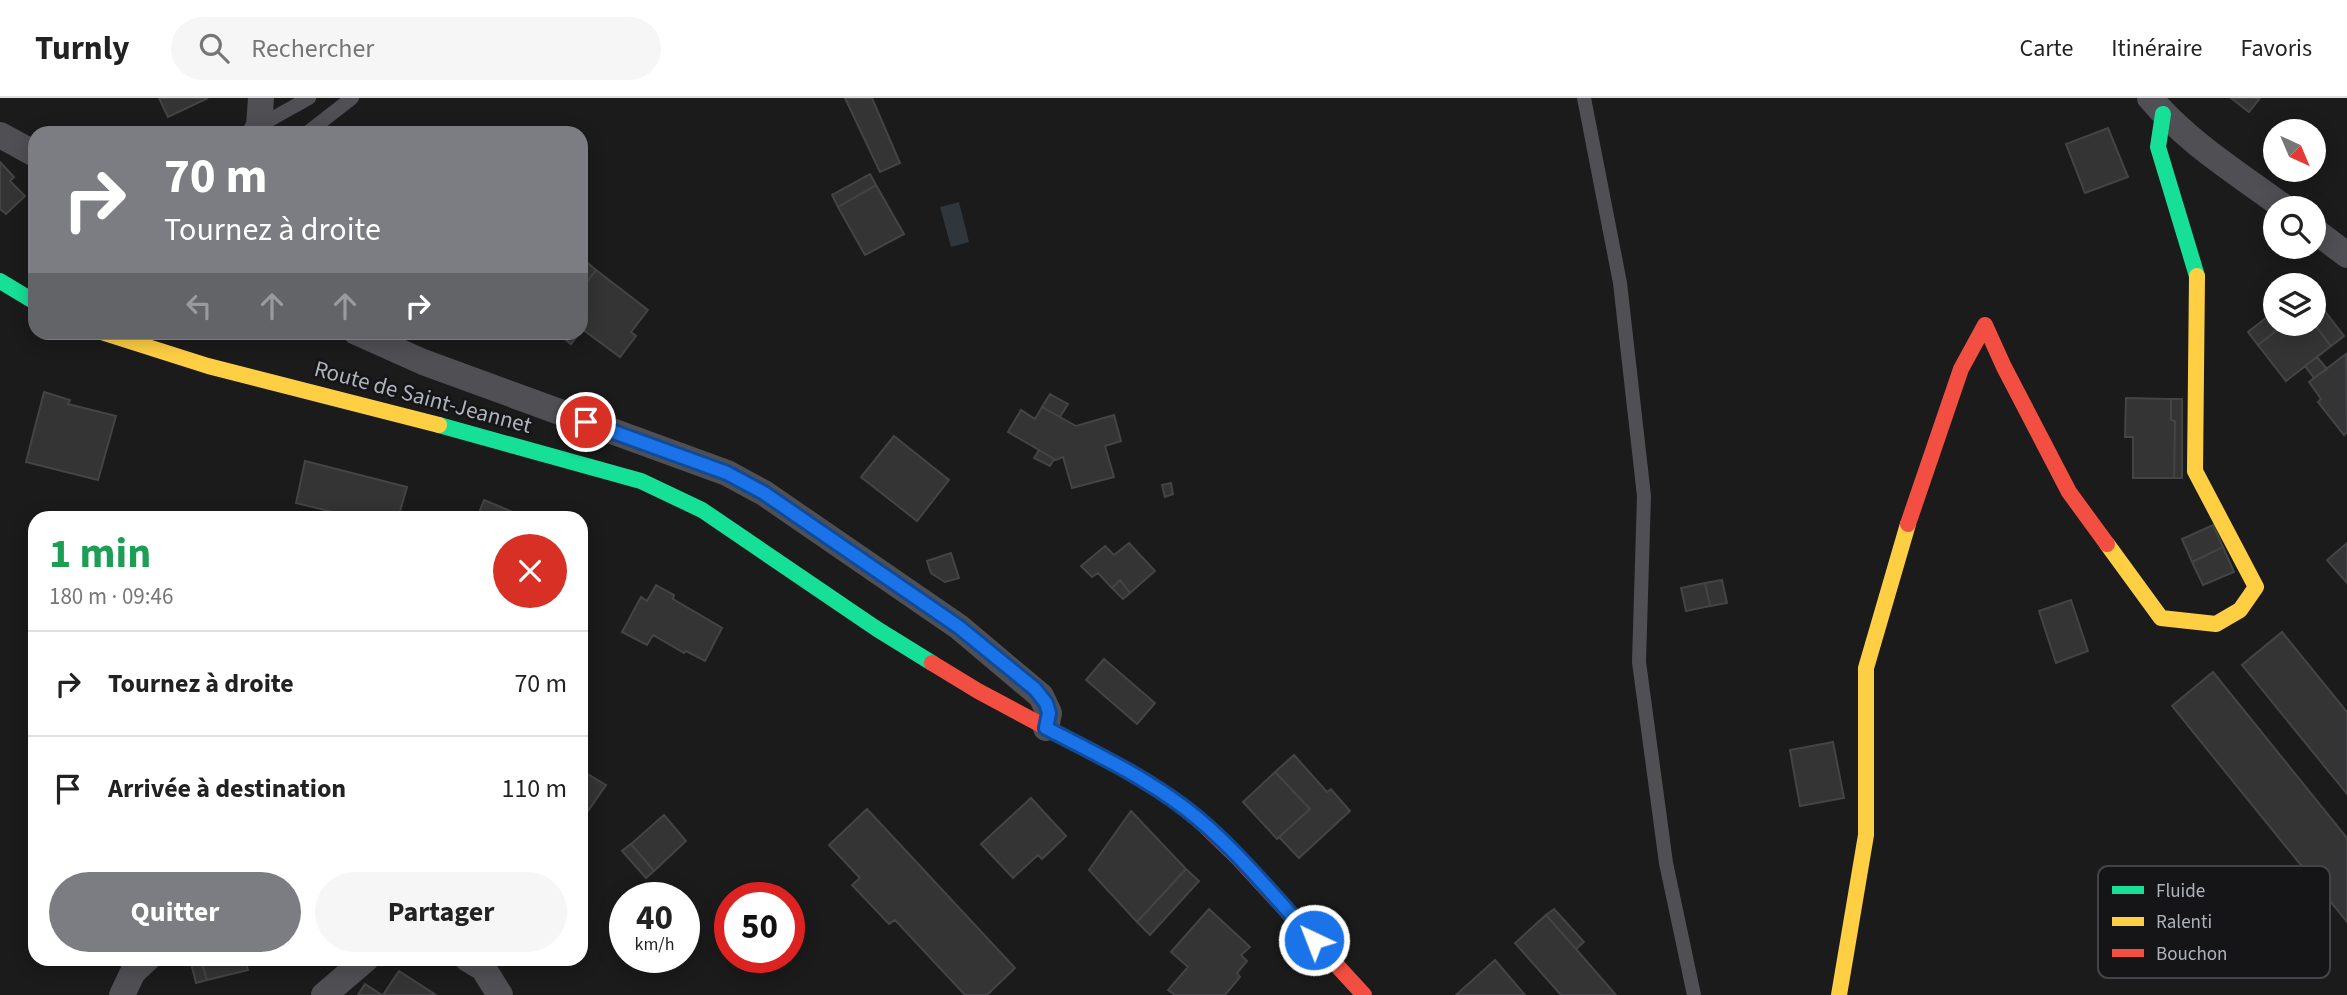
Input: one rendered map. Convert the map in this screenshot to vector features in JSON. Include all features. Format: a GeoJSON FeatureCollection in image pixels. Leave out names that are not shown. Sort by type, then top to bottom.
{"type":"FeatureCollection","features":[{"type":"Feature","properties":{"kind":"street"},"geometry":{"type":"LineString","coordinates":[[257,126],[261,98]]}},
{"type":"Feature","properties":{"kind":"street"},"geometry":{"type":"LineString","coordinates":[[2157,106],[2270,196]]}},
{"type":"Feature","properties":{"kind":"street"},"geometry":{"type":"LineString","coordinates":[[1839,995],[1866,835],[1866,668],[1898,555],[1961,369],[1985,325],[2069,492],[2161,618],[2216,624],[2240,610],[2256,587],[2195,471],[2197,275],[2158,146],[2157,106]]}},
{"type":"Feature","properties":{"kind":"street"},"geometry":{"type":"LineString","coordinates":[[0,135],[28,150]]}},
{"type":"Feature","properties":{"kind":"street"},"geometry":{"type":"LineString","coordinates":[[2326,239],[2347,255]]}},
{"type":"Feature","properties":{"kind":"street"},"geometry":{"type":"LineString","coordinates":[[0,281],[28,298]]}},
{"type":"Feature","properties":{"kind":"street","name":"Route de Saint-Jeannet"},"geometry":{"type":"LineString","coordinates":[[126,340],[208,366],[421,419],[641,481],[702,510],[877,629],[978,691],[1133,774],[1188,811],[1239,859],[1364,995]]}},
{"type":"Feature","properties":{"kind":"street"},"geometry":{"type":"LineString","coordinates":[[374,340],[423,362],[727,473],[764,493],[959,627],[1035,689],[1046,703],[1049,713],[1046,728]]}},
{"type":"Feature","properties":{"kind":"street"},"geometry":{"type":"LineString","coordinates":[[122,995],[133,972],[139,966]]}},
{"type":"Feature","properties":{"kind":"street"},"geometry":{"type":"LineString","coordinates":[[324,995],[358,966]]}},
{"type":"Feature","properties":{"kind":"street"},"geometry":{"type":"LineString","coordinates":[[480,966],[500,995]]}},
{"type":"Feature","properties":{"kind":"lane"},"geometry":{"type":"LineString","coordinates":[[262,126],[309,98]]}},
{"type":"Feature","properties":{"kind":"lane"},"geometry":{"type":"LineString","coordinates":[[316,126],[352,98]]}},
{"type":"Feature","properties":{"kind":"lane"},"geometry":{"type":"LineString","coordinates":[[1584,98],[1620,283],[1644,496],[1639,662],[1666,863],[1694,995]]}},
{"type":"Feature","properties":{"kind":"shaded area"},"geometry":{"type":"Polygon","coordinates":[[[959,202],[969,242],[951,247],[940,207],[959,202]]]}},
{"type":"Feature","properties":{"kind":"building"},"geometry":{"type":"Polygon","coordinates":[[[159,98],[208,98],[168,117],[159,98]]]}},
{"type":"Feature","properties":{"kind":"building"},"geometry":{"type":"Polygon","coordinates":[[[845,98],[872,98],[900,163],[880,172],[845,98]]]}},
{"type":"Feature","properties":{"kind":"building"},"geometry":{"type":"Polygon","coordinates":[[[2231,98],[2260,98],[2249,112],[2231,98]]]}},
{"type":"Feature","properties":{"kind":"building"},"geometry":{"type":"Polygon","coordinates":[[[2108,128],[2128,177],[2085,193],[2066,144],[2108,128]]]}},
{"type":"Feature","properties":{"kind":"building"},"geometry":{"type":"Polygon","coordinates":[[[0,162],[14,177],[10,181],[25,196],[6,214],[0,209],[0,162]]]}},
{"type":"Feature","properties":{"kind":"building"},"geometry":{"type":"Polygon","coordinates":[[[870,174],[876,185],[838,207],[832,195],[870,174]]]}},
{"type":"Feature","properties":{"kind":"building"},"geometry":{"type":"Polygon","coordinates":[[[876,185],[904,234],[865,255],[838,207],[876,185]]]}},
{"type":"Feature","properties":{"kind":"building"},"geometry":{"type":"Polygon","coordinates":[[[588,263],[596,270],[588,281],[588,263]]]}},
{"type":"Feature","properties":{"kind":"building"},"geometry":{"type":"Polygon","coordinates":[[[596,270],[648,310],[631,332],[636,336],[620,357],[588,333],[588,281],[596,270]]]}},
{"type":"Feature","properties":{"kind":"building"},"geometry":{"type":"Polygon","coordinates":[[[2326,313],[2344,336],[2331,346],[2323,336],[2326,336],[2326,313]]]}},
{"type":"Feature","properties":{"kind":"building"},"geometry":{"type":"Polygon","coordinates":[[[2263,320],[2263,336],[2270,336],[2258,345],[2248,332],[2263,320]]]}},
{"type":"Feature","properties":{"kind":"building"},"geometry":{"type":"Polygon","coordinates":[[[2270,336],[2323,336],[2331,346],[2286,381],[2258,345],[2270,336]]]}},
{"type":"Feature","properties":{"kind":"building"},"geometry":{"type":"Polygon","coordinates":[[[2346,354],[2347,432],[2344,435],[2318,402],[2321,399],[2309,382],[2346,354]]]}},
{"type":"Feature","properties":{"kind":"building"},"geometry":{"type":"Polygon","coordinates":[[[2317,357],[2327,369],[2314,378],[2305,366],[2317,357]]]}},
{"type":"Feature","properties":{"kind":"building"},"geometry":{"type":"Polygon","coordinates":[[[44,392],[70,400],[68,404],[116,416],[98,480],[26,462],[44,392]]]}},
{"type":"Feature","properties":{"kind":"building"},"geometry":{"type":"Polygon","coordinates":[[[1050,394],[1068,404],[1060,417],[1042,407],[1050,394]]]}},
{"type":"Feature","properties":{"kind":"building"},"geometry":{"type":"Polygon","coordinates":[[[2126,398],[2171,399],[2171,420],[2175,421],[2174,478],[2133,478],[2133,437],[2125,437],[2126,398]]]}},
{"type":"Feature","properties":{"kind":"building"},"geometry":{"type":"Polygon","coordinates":[[[2171,399],[2182,399],[2182,478],[2174,478],[2175,421],[2171,420],[2171,399]]]}},
{"type":"Feature","properties":{"kind":"building"},"geometry":{"type":"Polygon","coordinates":[[[1042,407],[1076,426],[1114,415],[1121,441],[1105,446],[1114,477],[1072,488],[1063,457],[1056,460],[1008,432],[1021,410],[1035,419],[1042,407]]]}},
{"type":"Feature","properties":{"kind":"building"},"geometry":{"type":"Polygon","coordinates":[[[894,436],[949,480],[917,521],[861,477],[894,436]]]}},
{"type":"Feature","properties":{"kind":"building"},"geometry":{"type":"Polygon","coordinates":[[[1039,450],[1054,459],[1050,466],[1034,458],[1039,450]]]}},
{"type":"Feature","properties":{"kind":"building"},"geometry":{"type":"Polygon","coordinates":[[[305,461],[407,487],[400,511],[329,511],[296,503],[305,461]]]}},
{"type":"Feature","properties":{"kind":"building"},"geometry":{"type":"Polygon","coordinates":[[[1171,483],[1173,494],[1165,497],[1162,485],[1171,483]]]}},
{"type":"Feature","properties":{"kind":"building"},"geometry":{"type":"Polygon","coordinates":[[[484,500],[510,511],[480,511],[484,500]]]}},
{"type":"Feature","properties":{"kind":"building"},"geometry":{"type":"Polygon","coordinates":[[[2213,525],[2223,547],[2192,562],[2182,539],[2213,525]]]}},
{"type":"Feature","properties":{"kind":"building"},"geometry":{"type":"Polygon","coordinates":[[[1129,543],[1155,571],[1130,593],[1120,580],[1112,588],[1098,573],[1092,577],[1081,566],[1105,546],[1114,555],[1129,543]]]}},
{"type":"Feature","properties":{"kind":"building"},"geometry":{"type":"Polygon","coordinates":[[[2347,543],[2347,583],[2327,560],[2347,543]]]}},
{"type":"Feature","properties":{"kind":"building"},"geometry":{"type":"Polygon","coordinates":[[[2223,547],[2234,572],[2203,585],[2192,562],[2223,547]]]}},
{"type":"Feature","properties":{"kind":"building"},"geometry":{"type":"Polygon","coordinates":[[[951,553],[959,578],[945,582],[931,573],[927,561],[951,553]]]}},
{"type":"Feature","properties":{"kind":"building"},"geometry":{"type":"Polygon","coordinates":[[[1120,580],[1130,593],[1123,599],[1112,588],[1120,580]]]}},
{"type":"Feature","properties":{"kind":"building"},"geometry":{"type":"Polygon","coordinates":[[[1722,580],[1727,603],[1710,606],[1705,583],[1722,580]]]}},
{"type":"Feature","properties":{"kind":"building"},"geometry":{"type":"Polygon","coordinates":[[[1705,583],[1710,606],[1686,611],[1681,588],[1705,583]]]}},
{"type":"Feature","properties":{"kind":"building"},"geometry":{"type":"Polygon","coordinates":[[[656,585],[674,595],[673,599],[722,628],[705,661],[686,651],[684,653],[653,635],[647,645],[622,632],[641,597],[647,601],[656,585]]]}},
{"type":"Feature","properties":{"kind":"building"},"geometry":{"type":"Polygon","coordinates":[[[2071,600],[2088,651],[2056,663],[2039,611],[2071,600]]]}},
{"type":"Feature","properties":{"kind":"building"},"geometry":{"type":"Polygon","coordinates":[[[2282,632],[2347,712],[2347,794],[2242,665],[2282,632]]]}},
{"type":"Feature","properties":{"kind":"building"},"geometry":{"type":"Polygon","coordinates":[[[1104,659],[1155,703],[1137,724],[1086,680],[1104,659]]]}},
{"type":"Feature","properties":{"kind":"building"},"geometry":{"type":"Polygon","coordinates":[[[2213,672],[2347,838],[2347,922],[2330,901],[2330,866],[2302,866],[2172,706],[2213,672]]]}},
{"type":"Feature","properties":{"kind":"building"},"geometry":{"type":"Polygon","coordinates":[[[1833,742],[1844,798],[1800,806],[1790,750],[1833,742]]]}},
{"type":"Feature","properties":{"kind":"building"},"geometry":{"type":"Polygon","coordinates":[[[1294,755],[1327,792],[1331,789],[1350,811],[1299,858],[1279,837],[1310,809],[1275,772],[1294,755]]]}},
{"type":"Feature","properties":{"kind":"building"},"geometry":{"type":"Polygon","coordinates":[[[1275,772],[1310,809],[1277,839],[1243,802],[1275,772]]]}},
{"type":"Feature","properties":{"kind":"building"},"geometry":{"type":"Polygon","coordinates":[[[588,774],[606,785],[588,811],[588,774]]]}},
{"type":"Feature","properties":{"kind":"building"},"geometry":{"type":"Polygon","coordinates":[[[1031,798],[1066,836],[1042,859],[1038,855],[1013,878],[981,844],[1031,798]]]}},
{"type":"Feature","properties":{"kind":"building"},"geometry":{"type":"Polygon","coordinates":[[[867,809],[1015,968],[987,995],[965,995],[895,920],[889,924],[852,885],[860,878],[829,845],[867,809]]]}},
{"type":"Feature","properties":{"kind":"building"},"geometry":{"type":"Polygon","coordinates":[[[1131,811],[1186,869],[1137,922],[1089,870],[1131,811]]]}},
{"type":"Feature","properties":{"kind":"building"},"geometry":{"type":"Polygon","coordinates":[[[664,815],[686,841],[654,871],[631,844],[664,815]]]}},
{"type":"Feature","properties":{"kind":"building"},"geometry":{"type":"Polygon","coordinates":[[[631,844],[654,871],[646,878],[622,851],[631,844]]]}},
{"type":"Feature","properties":{"kind":"building"},"geometry":{"type":"Polygon","coordinates":[[[1186,869],[1199,881],[1150,935],[1137,922],[1186,869]]]}},
{"type":"Feature","properties":{"kind":"building"},"geometry":{"type":"Polygon","coordinates":[[[1209,909],[1250,947],[1241,955],[1247,961],[1237,973],[1240,977],[1225,995],[1175,995],[1168,990],[1188,967],[1171,952],[1209,909]]]}},
{"type":"Feature","properties":{"kind":"building"},"geometry":{"type":"Polygon","coordinates":[[[1554,909],[1584,942],[1576,949],[1546,915],[1554,909]]]}},
{"type":"Feature","properties":{"kind":"building"},"geometry":{"type":"Polygon","coordinates":[[[1546,915],[1616,995],[1561,995],[1515,943],[1546,915]]]}},
{"type":"Feature","properties":{"kind":"building"},"geometry":{"type":"Polygon","coordinates":[[[1495,960],[1525,995],[1456,995],[1495,960]]]}},
{"type":"Feature","properties":{"kind":"building"},"geometry":{"type":"Polygon","coordinates":[[[192,966],[203,966],[207,980],[196,983],[192,966]]]}},
{"type":"Feature","properties":{"kind":"building"},"geometry":{"type":"Polygon","coordinates":[[[203,966],[247,966],[248,970],[207,980],[203,966]]]}},
{"type":"Feature","properties":{"kind":"building"},"geometry":{"type":"Polygon","coordinates":[[[399,971],[436,995],[383,995],[399,971]]]}},
{"type":"Feature","properties":{"kind":"building"},"geometry":{"type":"Polygon","coordinates":[[[365,984],[382,995],[358,995],[365,984]]]}},
{"type":"Feature","properties":{"kind":"traffic: fast"},"geometry":{"type":"LineString","coordinates":[[2163,114],[2158,147],[2197,276]]}},
{"type":"Feature","properties":{"kind":"traffic: fast"},"geometry":{"type":"LineString","coordinates":[[0,281],[28,298]]}},
{"type":"Feature","properties":{"kind":"traffic: fast"},"geometry":{"type":"LineString","coordinates":[[439,425],[641,481],[702,510],[877,629],[932,663]]}},
{"type":"Feature","properties":{"kind":"traffic: slow"},"geometry":{"type":"LineString","coordinates":[[2107,544],[2161,618],[2216,624],[2240,610],[2256,587],[2195,471],[2197,276]]}},
{"type":"Feature","properties":{"kind":"traffic: slow"},"geometry":{"type":"LineString","coordinates":[[126,340],[208,366],[439,425]]}},
{"type":"Feature","properties":{"kind":"traffic: slow"},"geometry":{"type":"LineString","coordinates":[[1839,995],[1866,835],[1866,668],[1908,524]]}},
{"type":"Feature","properties":{"kind":"traffic: jam"},"geometry":{"type":"LineString","coordinates":[[1908,524],[1961,369],[1985,325],[2069,492],[2107,544]]}},
{"type":"Feature","properties":{"kind":"traffic: jam"},"geometry":{"type":"LineString","coordinates":[[932,663],[978,691],[1133,774],[1173,799],[1239,859],[1364,995]]}},
{"type":"Feature","properties":{"kind":"route"},"geometry":{"type":"LineString","coordinates":[[586,422],[727,473],[764,493],[959,627],[1035,689],[1046,703],[1049,713],[1046,728],[1152,785],[1188,811],[1239,859],[1314,940]]}}]}
